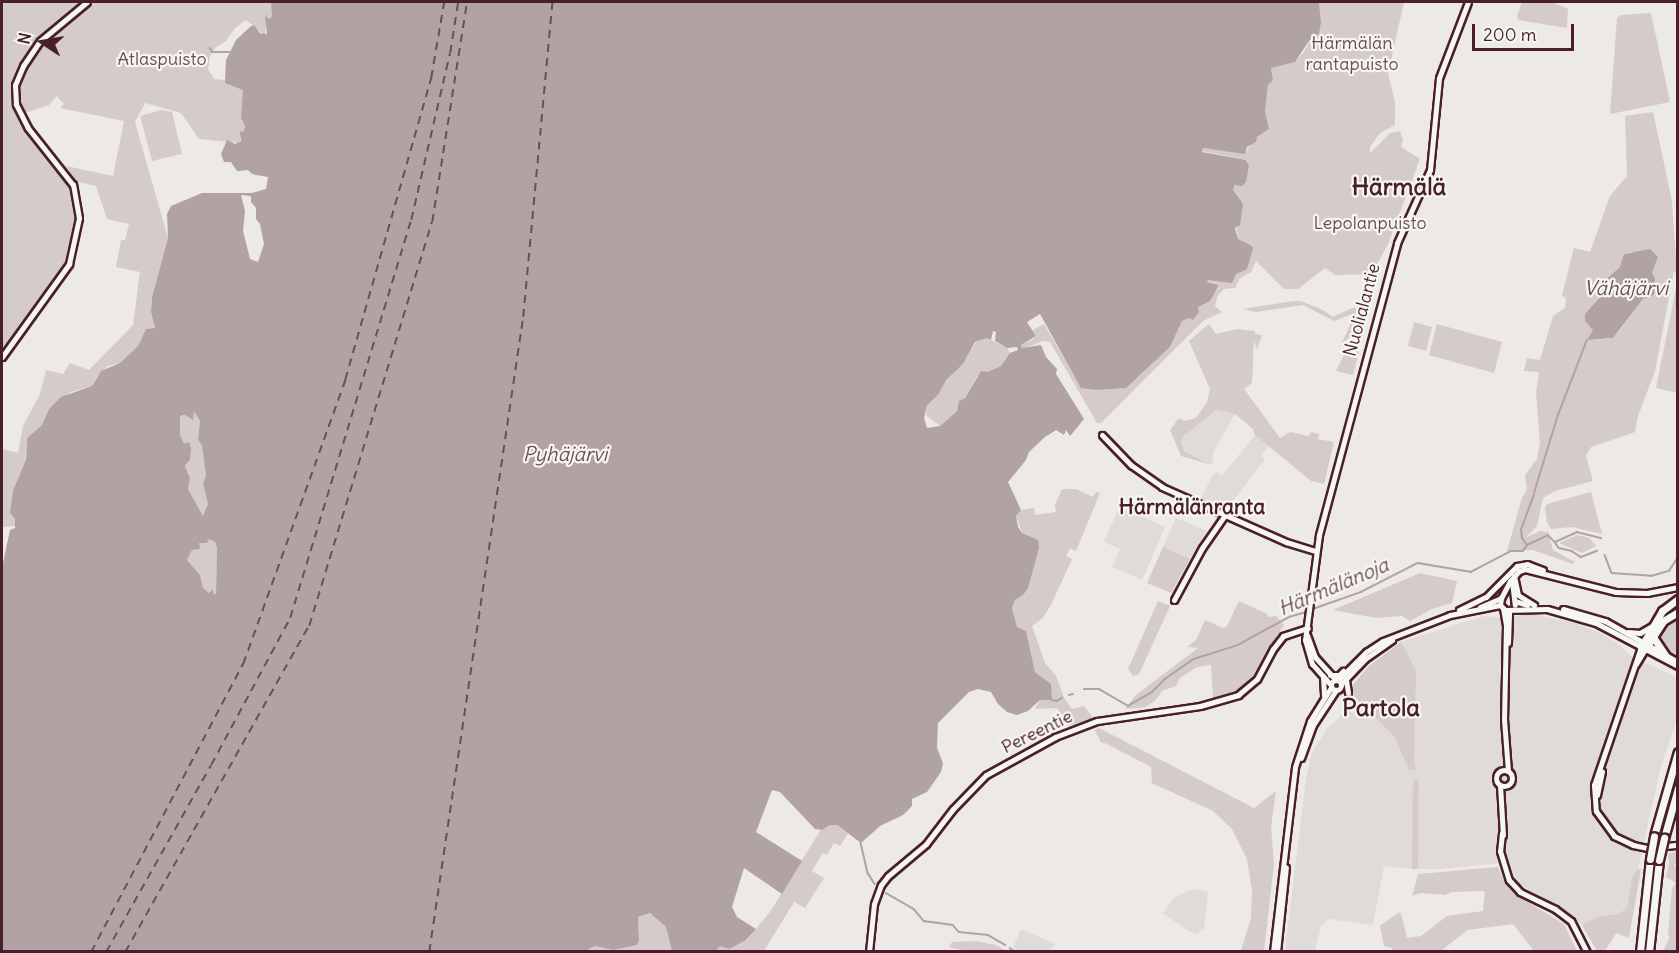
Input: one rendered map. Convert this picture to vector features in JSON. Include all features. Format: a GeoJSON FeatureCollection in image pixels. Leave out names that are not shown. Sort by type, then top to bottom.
{"type":"FeatureCollection","features":[{"type":"Feature","properties":{"kind":"highway"},"geometry":{"type":"LineString","coordinates":[[1644,646],[1666,606],[1677,598]]}},
{"type":"Feature","properties":{"kind":"highway"},"geometry":{"type":"LineString","coordinates":[[1644,646],[1663,621],[1677,612]]}},
{"type":"Feature","properties":{"kind":"highway"},"geometry":{"type":"LineString","coordinates":[[1653,637],[1665,655]]}},
{"type":"Feature","properties":{"kind":"highway"},"geometry":{"type":"LineString","coordinates":[[1640,951],[1654,836],[1677,752]]}},
{"type":"Feature","properties":{"kind":"highway"},"geometry":{"type":"LineString","coordinates":[[1649,951],[1659,860],[1677,788]]}},
{"type":"Feature","properties":{"kind":"street"},"geometry":{"type":"LineString","coordinates":[[2,357],[69,264],[79,218],[73,185],[28,128],[16,104],[14,88],[23,66],[40,41],[87,2]]}},
{"type":"Feature","properties":{"kind":"street","name":"Nuolialantie"},"geometry":{"type":"LineString","coordinates":[[1335,689],[1311,661],[1305,640],[1316,551],[1326,502],[1397,243],[1430,170],[1439,78],[1468,2]]}},
{"type":"Feature","properties":{"kind":"street"},"geometry":{"type":"LineString","coordinates":[[1102,435],[1131,465],[1151,480],[1297,546],[1316,551]]}},
{"type":"Feature","properties":{"kind":"street"},"geometry":{"type":"LineString","coordinates":[[1174,600],[1202,548],[1225,515]]}},
{"type":"Feature","properties":{"kind":"street"},"geometry":{"type":"LineString","coordinates":[[1330,675],[1339,675],[1375,646],[1450,615],[1486,597],[1519,565],[1533,565],[1549,574]]}},
{"type":"Feature","properties":{"kind":"street"},"geometry":{"type":"LineString","coordinates":[[1503,785],[1513,778],[1505,770],[1501,715],[1505,604],[1514,576],[1526,569],[1616,592],[1647,593],[1677,587]]}},
{"type":"Feature","properties":{"kind":"street"},"geometry":{"type":"LineString","coordinates":[[1514,576],[1511,588],[1514,599]]}},
{"type":"Feature","properties":{"kind":"street"},"geometry":{"type":"LineString","coordinates":[[1514,576],[1517,593],[1534,605]]}},
{"type":"Feature","properties":{"kind":"street"},"geometry":{"type":"LineString","coordinates":[[1505,604],[1514,599]]}},
{"type":"Feature","properties":{"kind":"street"},"geometry":{"type":"LineString","coordinates":[[1505,604],[1514,599],[1584,614],[1638,634],[1654,625]]}},
{"type":"Feature","properties":{"kind":"street"},"geometry":{"type":"LineString","coordinates":[[1450,615],[1505,604],[1541,608],[1572,615],[1609,629],[1677,664]]}},
{"type":"Feature","properties":{"kind":"street"},"geometry":{"type":"LineString","coordinates":[[1618,628],[1644,646],[1665,655],[1677,664]]}},
{"type":"Feature","properties":{"kind":"street"},"geometry":{"type":"LineString","coordinates":[[1307,632],[1315,657],[1330,675],[1339,681],[1340,689],[1335,689]]}},
{"type":"Feature","properties":{"kind":"street","name":"Pereentie"},"geometry":{"type":"LineString","coordinates":[[869,951],[874,904],[881,885],[891,873],[922,848],[986,775],[1055,737],[1097,721],[1200,706],[1238,695],[1257,679],[1277,641],[1289,633],[1307,632]]}},
{"type":"Feature","properties":{"kind":"street"},"geometry":{"type":"LineString","coordinates":[[1339,681],[1347,678],[1365,659],[1398,636]]}},
{"type":"Feature","properties":{"kind":"street"},"geometry":{"type":"LineString","coordinates":[[1644,646],[1635,665],[1594,784],[1596,811],[1607,829],[1639,847],[1677,845]]}},
{"type":"Feature","properties":{"kind":"street"},"geometry":{"type":"LineString","coordinates":[[1273,951],[1296,771],[1303,737],[1324,698],[1335,689],[1352,666]]}},
{"type":"Feature","properties":{"kind":"street"},"geometry":{"type":"LineString","coordinates":[[1323,676],[1324,698]]}},
{"type":"Feature","properties":{"kind":"street"},"geometry":{"type":"LineString","coordinates":[[1347,678],[1345,685],[1348,693]]}},
{"type":"Feature","properties":{"kind":"street"},"geometry":{"type":"LineString","coordinates":[[1296,771],[1306,740],[1322,710],[1335,695],[1335,689]]}},
{"type":"Feature","properties":{"kind":"street"},"geometry":{"type":"LineString","coordinates":[[1505,770],[1496,777],[1503,785],[1502,857],[1506,875],[1514,886],[1526,895],[1563,914],[1578,931],[1587,951]]}},
{"type":"Feature","properties":{"kind":"street"},"geometry":{"type":"LineString","coordinates":[[1277,951],[1281,899]]}},
{"type":"Feature","properties":{"kind":"shaded area"},"geometry":{"type":"Polygon","coordinates":[[[1216,410],[1235,414],[1214,451],[1212,465],[1185,452],[1181,443],[1184,436],[1216,410]]]}},
{"type":"Feature","properties":{"kind":"shaded area"},"geometry":{"type":"Polygon","coordinates":[[[1255,435],[1269,446],[1261,455],[1265,459],[1226,510],[1201,499],[1212,476],[1217,472],[1222,476],[1255,435]]]}},
{"type":"Feature","properties":{"kind":"shaded area"},"geometry":{"type":"Polygon","coordinates":[[[1120,506],[1165,527],[1142,580],[1112,567],[1120,549],[1104,542],[1120,506]]]}},
{"type":"Feature","properties":{"kind":"shaded area"},"geometry":{"type":"Polygon","coordinates":[[[1176,518],[1207,531],[1190,559],[1163,547],[1176,518]]]}},
{"type":"Feature","properties":{"kind":"shaded area"},"geometry":{"type":"Polygon","coordinates":[[[1530,614],[1575,623],[1598,632],[1617,643],[1632,657],[1677,677],[1677,719],[1660,770],[1638,869],[1632,877],[1627,908],[1618,914],[1597,917],[1582,925],[1571,914],[1518,884],[1508,862],[1443,869],[1384,866],[1373,925],[1329,919],[1321,925],[1315,951],[1285,950],[1306,779],[1312,752],[1328,727],[1339,718],[1353,693],[1351,687],[1369,666],[1401,642],[1484,616],[1503,618],[1530,614]]]}},
{"type":"Feature","properties":{"kind":"shaded area"},"geometry":{"type":"Polygon","coordinates":[[[1193,889],[1208,892],[1204,929],[1197,934],[1190,932],[1163,913],[1175,897],[1193,889]]]}},
{"type":"Feature","properties":{"kind":"shaded area"},"geometry":{"type":"Polygon","coordinates":[[[1021,929],[1055,944],[1049,951],[1020,951],[1013,947],[1021,929]]]}},
{"type":"Feature","properties":{"kind":"green space","name":"Atlaspuisto"},"geometry":{"type":"Polygon","coordinates":[[[2,2],[271,2],[273,16],[270,19],[267,17],[265,35],[246,20],[235,28],[226,41],[215,48],[210,56],[208,69],[214,79],[224,80],[243,90],[242,122],[245,125],[239,143],[199,139],[181,113],[145,103],[135,122],[168,238],[152,297],[151,312],[155,328],[146,329],[138,346],[120,363],[108,366],[97,376],[92,386],[71,392],[49,409],[42,425],[27,438],[25,461],[18,478],[11,513],[16,520],[16,526],[2,527],[2,449],[18,453],[23,426],[40,394],[46,370],[63,374],[70,363],[89,370],[133,325],[140,272],[116,267],[121,240],[125,240],[129,224],[107,219],[96,186],[75,181],[66,166],[113,176],[124,121],[60,108],[64,104],[57,96],[49,105],[19,115],[70,184],[77,210],[69,261],[2,351],[2,2]]]}},
{"type":"Feature","properties":{"kind":"green space"},"geometry":{"type":"Polygon","coordinates":[[[1319,2],[1404,2],[1388,74],[1395,102],[1395,125],[1380,133],[1370,147],[1370,153],[1390,133],[1400,131],[1403,140],[1401,147],[1420,159],[1388,244],[1372,274],[1335,275],[1325,268],[1298,289],[1284,289],[1256,261],[1251,272],[1240,278],[1235,288],[1224,289],[1218,295],[1215,306],[1222,312],[1203,321],[1101,423],[1097,423],[1050,342],[1043,341],[1022,349],[1021,345],[1032,340],[1036,336],[1033,330],[1044,324],[1081,387],[1098,390],[1126,388],[1170,347],[1182,321],[1199,312],[1198,307],[1218,289],[1219,284],[1207,282],[1208,280],[1247,269],[1253,249],[1238,239],[1233,190],[1249,165],[1247,160],[1202,151],[1203,148],[1245,153],[1256,137],[1269,129],[1265,111],[1268,84],[1273,79],[1271,68],[1295,62],[1304,52],[1321,22],[1319,2]]]}},
{"type":"Feature","properties":{"kind":"green space"},"geometry":{"type":"Polygon","coordinates":[[[1522,2],[1552,2],[1568,9],[1567,28],[1518,20],[1517,16],[1522,2]]]}},
{"type":"Feature","properties":{"kind":"green space"},"geometry":{"type":"Polygon","coordinates":[[[1651,13],[1670,102],[1610,114],[1617,18],[1621,15],[1651,13]]]}},
{"type":"Feature","properties":{"kind":"green space"},"geometry":{"type":"Polygon","coordinates":[[[161,110],[172,112],[182,154],[152,161],[140,116],[161,110]]]}},
{"type":"Feature","properties":{"kind":"green space"},"geometry":{"type":"Polygon","coordinates":[[[1653,112],[1672,201],[1677,274],[1674,271],[1655,371],[1638,416],[1635,432],[1591,447],[1586,456],[1593,481],[1555,491],[1543,498],[1537,526],[1525,538],[1540,531],[1548,532],[1553,550],[1575,562],[1573,564],[1533,550],[1507,551],[1522,498],[1527,489],[1525,475],[1537,459],[1540,443],[1536,392],[1539,372],[1524,371],[1527,358],[1540,360],[1553,316],[1565,308],[1566,298],[1562,295],[1574,248],[1590,252],[1610,196],[1627,176],[1625,116],[1653,112]],[[1629,252],[1624,254],[1620,267],[1602,283],[1602,295],[1594,305],[1593,330],[1588,340],[1609,339],[1617,334],[1643,299],[1658,257],[1629,252]]]}},
{"type":"Feature","properties":{"kind":"green space"},"geometry":{"type":"Polygon","coordinates":[[[1677,283],[1678,393],[1656,388],[1677,283]]]}},
{"type":"Feature","properties":{"kind":"green space"},"geometry":{"type":"Polygon","coordinates":[[[1301,301],[1333,317],[1352,308],[1367,309],[1358,336],[1342,343],[1355,313],[1334,321],[1303,305],[1256,312],[1243,309],[1301,301]]]}},
{"type":"Feature","properties":{"kind":"green space"},"geometry":{"type":"Polygon","coordinates":[[[1414,322],[1432,327],[1426,351],[1408,346],[1414,322]]]}},
{"type":"Feature","properties":{"kind":"green space"},"geometry":{"type":"Polygon","coordinates":[[[1209,324],[1216,334],[1237,329],[1255,331],[1255,334],[1262,335],[1257,350],[1254,340],[1252,383],[1244,389],[1280,438],[1290,432],[1309,436],[1311,432],[1319,434],[1318,439],[1334,442],[1324,484],[1311,481],[1255,435],[1253,429],[1235,414],[1216,410],[1184,436],[1181,443],[1185,452],[1212,465],[1181,456],[1170,430],[1179,418],[1185,421],[1196,418],[1207,402],[1210,389],[1189,341],[1209,324]]]}},
{"type":"Feature","properties":{"kind":"green space"},"geometry":{"type":"Polygon","coordinates":[[[1437,324],[1502,342],[1494,373],[1429,355],[1437,324]]]}},
{"type":"Feature","properties":{"kind":"green space"},"geometry":{"type":"Polygon","coordinates":[[[987,338],[1007,348],[1010,353],[1001,366],[977,376],[965,398],[959,402],[957,411],[940,426],[926,415],[927,404],[938,395],[945,380],[963,364],[976,342],[987,338]]]}},
{"type":"Feature","properties":{"kind":"green space"},"geometry":{"type":"Polygon","coordinates":[[[1348,347],[1359,352],[1353,375],[1336,371],[1348,347]]]}},
{"type":"Feature","properties":{"kind":"green space"},"geometry":{"type":"Polygon","coordinates":[[[194,411],[200,421],[198,440],[203,446],[206,475],[203,484],[208,504],[203,516],[188,489],[189,474],[185,466],[189,463],[180,435],[180,417],[185,415],[193,420],[194,411]]]}},
{"type":"Feature","properties":{"kind":"green space"},"geometry":{"type":"Polygon","coordinates":[[[1062,489],[1076,489],[1093,497],[1096,492],[1100,493],[1076,551],[1070,548],[1066,556],[1072,559],[1051,605],[1042,619],[1032,626],[1045,663],[1056,676],[1064,698],[1072,709],[1084,706],[1093,718],[1069,726],[1057,708],[1035,709],[1040,700],[1051,695],[1051,684],[1035,672],[1026,631],[1017,627],[1012,608],[1015,600],[1023,595],[1039,548],[1022,533],[1016,516],[1021,510],[1034,508],[1035,515],[1056,512],[1055,505],[1062,489]]]}},
{"type":"Feature","properties":{"kind":"green space"},"geometry":{"type":"Polygon","coordinates":[[[1591,492],[1602,534],[1572,527],[1551,529],[1547,522],[1545,508],[1547,504],[1591,492]]]}},
{"type":"Feature","properties":{"kind":"green space"},"geometry":{"type":"Polygon","coordinates":[[[1577,535],[1589,538],[1596,546],[1582,553],[1559,543],[1577,535]]]}},
{"type":"Feature","properties":{"kind":"green space"},"geometry":{"type":"Polygon","coordinates":[[[209,539],[215,542],[217,548],[216,594],[213,594],[212,589],[209,593],[203,588],[200,575],[187,560],[192,550],[199,549],[199,543],[209,539]]]}},
{"type":"Feature","properties":{"kind":"green space"},"geometry":{"type":"Polygon","coordinates":[[[1163,547],[1190,559],[1171,593],[1147,583],[1163,547]]]}},
{"type":"Feature","properties":{"kind":"green space"},"geometry":{"type":"Polygon","coordinates":[[[1420,573],[1457,581],[1452,603],[1432,609],[1410,621],[1402,616],[1376,618],[1333,610],[1420,573]]]}},
{"type":"Feature","properties":{"kind":"green space"},"geometry":{"type":"Polygon","coordinates":[[[1158,601],[1170,606],[1139,674],[1133,676],[1128,669],[1158,601]]]}},
{"type":"Feature","properties":{"kind":"green space"},"geometry":{"type":"Polygon","coordinates":[[[1239,601],[1267,614],[1268,617],[1276,616],[1284,625],[1249,683],[1240,690],[1213,699],[1211,665],[1197,667],[1180,678],[1176,686],[1162,691],[1155,701],[1145,707],[1125,709],[1136,695],[1198,648],[1187,647],[1196,640],[1205,620],[1223,628],[1227,626],[1239,601]]]}},
{"type":"Feature","properties":{"kind":"green space"},"geometry":{"type":"Polygon","coordinates":[[[1677,615],[1677,658],[1666,652],[1656,638],[1664,623],[1677,615]]]}},
{"type":"Feature","properties":{"kind":"green space"},"geometry":{"type":"Polygon","coordinates":[[[1401,642],[1416,671],[1414,759],[1416,770],[1409,770],[1394,736],[1356,698],[1351,687],[1369,666],[1401,642]]]}},
{"type":"Feature","properties":{"kind":"green space"},"geometry":{"type":"Polygon","coordinates":[[[1099,728],[1254,808],[1276,791],[1271,827],[1274,864],[1264,951],[1241,951],[1251,918],[1252,891],[1247,859],[1232,829],[1213,811],[1152,783],[1151,767],[1101,743],[1095,730],[1099,728]]]}},
{"type":"Feature","properties":{"kind":"green space"},"geometry":{"type":"Polygon","coordinates":[[[1419,779],[1418,869],[1412,869],[1413,781],[1419,779]]]}},
{"type":"Feature","properties":{"kind":"green space"},"geometry":{"type":"Polygon","coordinates":[[[830,825],[836,825],[848,833],[840,846],[834,843],[827,855],[823,853],[812,871],[824,878],[805,908],[794,902],[764,951],[716,952],[720,946],[747,940],[770,912],[820,831],[830,825]]]}},
{"type":"Feature","properties":{"kind":"green space"},"geometry":{"type":"Polygon","coordinates":[[[1677,852],[1677,862],[1674,865],[1678,869],[1677,951],[1663,951],[1670,937],[1668,934],[1672,888],[1676,883],[1666,877],[1669,864],[1668,853],[1677,852]]]}},
{"type":"Feature","properties":{"kind":"green space"},"geometry":{"type":"Polygon","coordinates":[[[1498,867],[1505,884],[1514,894],[1564,924],[1577,951],[1534,951],[1513,924],[1467,930],[1441,951],[1392,951],[1392,948],[1384,946],[1380,926],[1398,913],[1401,913],[1407,938],[1421,936],[1447,916],[1483,911],[1485,891],[1452,892],[1445,895],[1421,893],[1412,896],[1418,874],[1498,867]]]}},
{"type":"Feature","properties":{"kind":"green space"},"geometry":{"type":"Polygon","coordinates":[[[1638,869],[1641,869],[1629,938],[1616,933],[1605,951],[1597,951],[1582,925],[1597,917],[1618,914],[1627,908],[1632,877],[1638,869]]]}},
{"type":"Feature","properties":{"kind":"green space"},"geometry":{"type":"Polygon","coordinates":[[[650,913],[666,927],[672,951],[583,952],[595,946],[613,950],[633,944],[639,934],[638,917],[650,913]]]}},
{"type":"Feature","properties":{"kind":"green space"},"geometry":{"type":"Polygon","coordinates":[[[976,941],[996,945],[1007,951],[965,951],[949,947],[952,942],[976,941]]]}},
{"type":"Feature","properties":{"kind":"water","name":"Pyhäjärvi"},"geometry":{"type":"Polygon","coordinates":[[[271,2],[1319,2],[1321,22],[1319,34],[1309,41],[1295,62],[1271,68],[1273,80],[1268,85],[1265,111],[1269,129],[1257,137],[1256,142],[1247,147],[1245,154],[1203,148],[1202,152],[1246,160],[1249,165],[1246,182],[1242,186],[1235,185],[1233,190],[1243,204],[1240,225],[1235,228],[1238,239],[1252,246],[1253,249],[1247,269],[1236,274],[1232,283],[1208,280],[1207,282],[1219,285],[1210,301],[1198,307],[1199,312],[1193,320],[1189,318],[1182,321],[1170,347],[1126,388],[1098,390],[1081,388],[1040,314],[1027,322],[1036,336],[1021,345],[1022,348],[1041,345],[1084,419],[1070,436],[1066,430],[1064,435],[1056,430],[1045,437],[1029,452],[1026,460],[1008,482],[1021,510],[1016,516],[1018,527],[1022,533],[1038,540],[1039,548],[1028,588],[1015,600],[1012,608],[1017,627],[1026,631],[1035,672],[1051,684],[1052,700],[1040,700],[1028,711],[1017,715],[1007,712],[998,704],[991,692],[978,689],[969,692],[938,723],[937,748],[943,763],[941,772],[927,792],[912,799],[912,806],[903,815],[880,826],[861,843],[837,825],[830,825],[822,830],[815,829],[780,792],[772,790],[756,832],[802,861],[782,894],[744,868],[732,907],[737,917],[756,929],[746,940],[729,949],[720,946],[716,951],[672,951],[666,927],[650,913],[638,917],[639,940],[637,945],[613,950],[595,946],[583,952],[2,951],[2,568],[10,530],[15,528],[15,519],[10,513],[13,491],[26,459],[27,438],[42,425],[49,409],[61,397],[92,386],[101,371],[120,363],[138,346],[146,329],[155,328],[151,312],[152,297],[168,238],[167,214],[171,206],[202,193],[252,193],[266,189],[268,177],[252,174],[248,170],[237,171],[231,162],[224,162],[221,154],[227,140],[235,144],[241,141],[240,131],[243,132],[245,126],[241,118],[243,90],[225,83],[226,60],[236,40],[250,27],[254,25],[260,33],[267,34],[265,16],[270,19],[272,16],[271,2]],[[241,195],[245,211],[243,231],[250,259],[258,262],[264,244],[260,224],[256,219],[256,208],[251,202],[251,196],[241,195]],[[993,331],[991,340],[987,338],[975,342],[963,364],[946,380],[938,395],[927,405],[924,418],[927,428],[940,426],[957,411],[959,401],[965,398],[981,371],[987,372],[1001,366],[1010,353],[1018,350],[1017,347],[1007,348],[995,341],[996,332],[993,331]],[[194,411],[193,420],[185,415],[180,416],[180,435],[184,444],[189,442],[191,448],[190,460],[185,466],[190,478],[188,489],[203,516],[208,504],[203,484],[206,475],[202,445],[198,440],[200,421],[194,411]],[[209,539],[207,543],[199,543],[200,549],[192,550],[187,560],[200,575],[203,588],[209,593],[213,589],[213,594],[216,594],[217,548],[215,542],[209,539]]]}},
{"type":"Feature","properties":{"kind":"water","name":"Vähäjärvi"},"geometry":{"type":"Polygon","coordinates":[[[1650,249],[1658,257],[1652,273],[1655,278],[1654,295],[1643,299],[1613,338],[1587,340],[1593,330],[1585,321],[1585,314],[1602,295],[1602,283],[1620,267],[1624,254],[1650,249]]]}},
{"type":"Feature","properties":{"kind":"waterway"},"geometry":{"type":"LineString","coordinates":[[210,48],[213,52],[229,52]]}},
{"type":"Feature","properties":{"kind":"waterway"},"geometry":{"type":"LineString","coordinates":[[1534,493],[1558,415],[1587,340]]}},
{"type":"Feature","properties":{"kind":"waterway"},"geometry":{"type":"LineString","coordinates":[[1526,544],[1521,530],[1534,495]]}},
{"type":"Feature","properties":{"kind":"waterway","name":"Härmälänoja"},"geometry":{"type":"LineString","coordinates":[[1310,610],[1361,592],[1418,563],[1471,572],[1511,551],[1523,551],[1527,545],[1548,535],[1555,542],[1577,532],[1601,538]]}},
{"type":"Feature","properties":{"kind":"waterway"},"geometry":{"type":"LineString","coordinates":[[1555,542],[1559,548],[1572,551],[1581,557],[1597,551]]}},
{"type":"Feature","properties":{"kind":"waterway"},"geometry":{"type":"LineString","coordinates":[[1605,555],[1612,573],[1651,576],[1669,571],[1678,557]]}},
{"type":"Feature","properties":{"kind":"waterway","name":"Härmälänoja"},"geometry":{"type":"LineString","coordinates":[[1084,689],[1099,689],[1128,706],[1152,692],[1165,679],[1194,659],[1238,645],[1289,617],[1306,612]]}},
{"type":"Feature","properties":{"kind":"waterway","name":"Härmälänoja"},"geometry":{"type":"LineString","coordinates":[[1069,695],[1073,694]]}},
{"type":"Feature","properties":{"kind":"waterway","name":"Härmälänoja"},"geometry":{"type":"LineString","coordinates":[[1052,700],[1057,701],[1062,698]]}},
{"type":"Feature","properties":{"kind":"waterway"},"geometry":{"type":"LineString","coordinates":[[861,843],[868,873],[875,884]]}},
{"type":"Feature","properties":{"kind":"waterway"},"geometry":{"type":"LineString","coordinates":[[886,893],[914,909],[924,921],[953,925],[959,932],[988,935],[1005,945]]}},
{"type":"Feature","properties":{"kind":"waterway"},"geometry":{"type":"LineString","coordinates":[[1010,948],[1016,952]]}},
{"type":"Feature","properties":{"kind":"ferry route"},"geometry":{"type":"LineString","coordinates":[[91,952],[243,664],[345,380],[431,78],[444,2]]}},
{"type":"Feature","properties":{"kind":"ferry route"},"geometry":{"type":"LineString","coordinates":[[106,952],[290,618],[411,220],[450,53],[458,2]]}},
{"type":"Feature","properties":{"kind":"ferry route"},"geometry":{"type":"LineString","coordinates":[[125,952],[309,626],[432,222],[467,2]]}},
{"type":"Feature","properties":{"kind":"ferry route"},"geometry":{"type":"LineString","coordinates":[[429,952],[523,317],[552,2]]}},
{"type":"Feature","properties":{"kind":"district","name":"Härmälä"},"geometry":{"type":"Point","coordinates":[1399,187]}},
{"type":"Feature","properties":{"kind":"district","name":"Härmälänranta"},"geometry":{"type":"Point","coordinates":[1192,507]}},
{"type":"Feature","properties":{"kind":"district","name":"Partola"},"geometry":{"type":"Point","coordinates":[1381,708]}},
{"type":"Feature","properties":{"kind":"park label","name":"Härmälän rantapuisto"},"geometry":{"type":"Point","coordinates":[1352,54]}},
{"type":"Feature","properties":{"kind":"park label","name":"Lepolanpuisto"},"geometry":{"type":"Point","coordinates":[1370,223]}}]}
